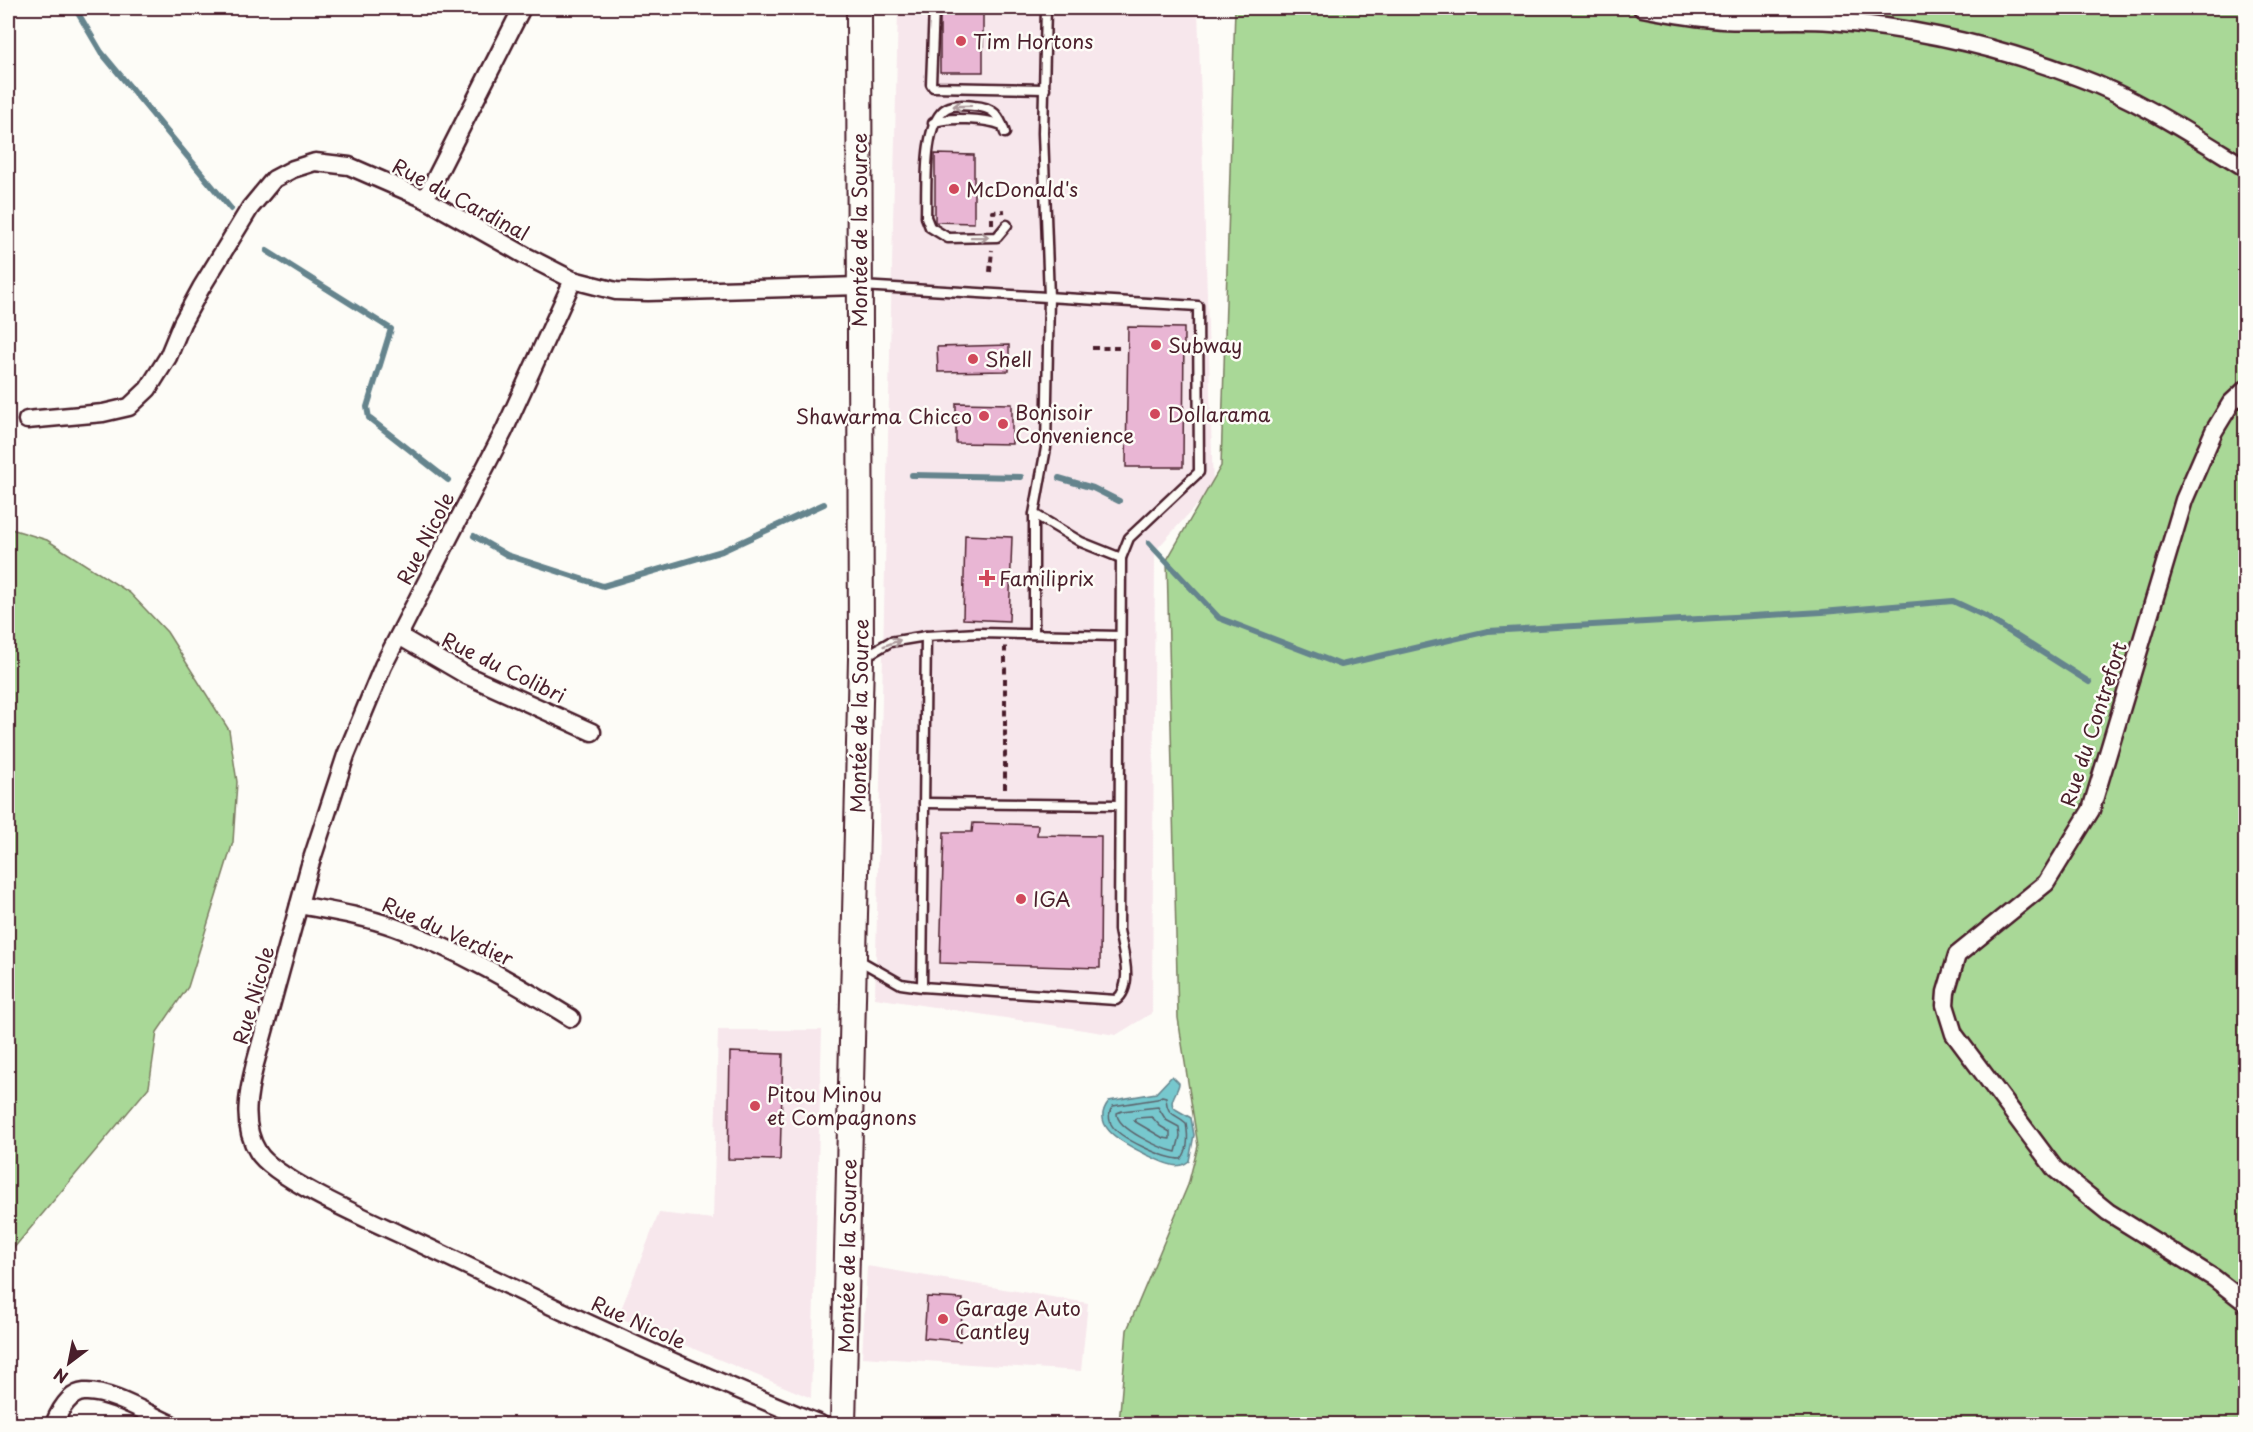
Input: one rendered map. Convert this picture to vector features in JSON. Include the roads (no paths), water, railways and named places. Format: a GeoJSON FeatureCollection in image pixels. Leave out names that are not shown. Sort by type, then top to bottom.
{"type":"FeatureCollection","features":[{"type":"Feature","properties":{"kind":"main road","name":"Montée de la Source"},"geometry":{"type":"LineString","coordinates":[[843,1425],[861,659],[859,8]]}},
{"type":"Feature","properties":{"kind":"street"},"geometry":{"type":"LineString","coordinates":[[425,199],[522,8]]}},
{"type":"Feature","properties":{"kind":"street"},"geometry":{"type":"LineString","coordinates":[[1642,8],[1676,15],[1723,20],[1832,21],[1887,28],[2005,51],[2080,77],[2143,107],[2246,168]]}},
{"type":"Feature","properties":{"kind":"street","name":"Rue du Cardinal"},"geometry":{"type":"LineString","coordinates":[[27,420],[103,413],[129,407],[148,389],[168,357],[201,288],[250,208],[274,179],[292,169],[315,162],[349,166],[425,199],[573,280],[616,291],[859,286]]}},
{"type":"Feature","properties":{"kind":"street","name":"Rue Nicole"},"geometry":{"type":"LineString","coordinates":[[573,280],[504,430],[383,666],[346,755],[331,796],[299,905],[248,1095],[247,1114],[257,1151],[266,1163],[283,1174],[361,1215],[612,1335],[820,1425]]}},
{"type":"Feature","properties":{"kind":"street","name":"Rue du Contrefort"},"geometry":{"type":"LineString","coordinates":[[2246,389],[2231,403],[2214,431],[2184,500],[2091,810],[2046,883],[1958,956],[1947,985],[1945,1005],[1954,1034],[2055,1169],[2108,1212],[2214,1278],[2246,1303]]}},
{"type":"Feature","properties":{"kind":"street","name":"Rue du Colibri"},"geometry":{"type":"LineString","coordinates":[[399,636],[466,675],[592,732]]}},
{"type":"Feature","properties":{"kind":"street","name":"Rue du Verdier"},"geometry":{"type":"LineString","coordinates":[[299,905],[395,927],[463,956],[523,988],[571,1018]]}},
{"type":"Feature","properties":{"kind":"street"},"geometry":{"type":"LineString","coordinates":[[54,1425],[58,1414],[70,1399],[83,1392],[112,1398],[171,1425]]}},
{"type":"Feature","properties":{"kind":"lane"},"geometry":{"type":"LineString","coordinates":[[934,8],[932,86],[940,89],[1045,89]]}},
{"type":"Feature","properties":{"kind":"lane"},"geometry":{"type":"LineString","coordinates":[[1034,634],[1034,514],[1046,448],[1049,297],[1043,140],[1046,8]]}},
{"type":"Feature","properties":{"kind":"lane"},"geometry":{"type":"LineString","coordinates":[[933,123],[942,120],[988,121],[1004,129],[1000,118],[992,110],[967,105],[949,107],[933,123],[930,133],[926,217],[930,227],[948,238],[997,237],[1007,225]]}},
{"type":"Feature","properties":{"kind":"lane"},"geometry":{"type":"LineString","coordinates":[[854,957],[901,984],[1116,1000],[1121,997],[1125,983],[1125,968],[1119,930],[1121,558],[1128,538],[1198,472],[1198,306],[859,286]]}},
{"type":"Feature","properties":{"kind":"lane"},"geometry":{"type":"LineString","coordinates":[[1034,514],[1081,542],[1121,558]]}},
{"type":"Feature","properties":{"kind":"lane"},"geometry":{"type":"LineString","coordinates":[[861,659],[890,642],[926,636],[1005,634],[1120,636]]}},
{"type":"Feature","properties":{"kind":"lane"},"geometry":{"type":"LineString","coordinates":[[922,987],[926,636]]}},
{"type":"Feature","properties":{"kind":"lane"},"geometry":{"type":"LineString","coordinates":[[924,803],[1119,805]]}},
{"type":"Feature","properties":{"kind":"water"},"geometry":{"type":"Polygon","coordinates":[[[1172,1076],[1179,1083],[1172,1104],[1177,1110],[1191,1118],[1194,1135],[1189,1161],[1179,1166],[1160,1161],[1117,1138],[1105,1125],[1103,1118],[1109,1101],[1156,1093],[1172,1076]]]}},
{"type":"Feature","properties":{"kind":"waterway"},"geometry":{"type":"LineString","coordinates":[[75,8],[101,52],[231,209]]}},
{"type":"Feature","properties":{"kind":"waterway"},"geometry":{"type":"LineString","coordinates":[[267,251],[391,329],[367,407],[369,418],[448,480]]}},
{"type":"Feature","properties":{"kind":"waterway"},"geometry":{"type":"LineString","coordinates":[[912,475],[1021,477]]}},
{"type":"Feature","properties":{"kind":"waterway"},"geometry":{"type":"LineString","coordinates":[[1059,478],[1093,488],[1119,501]]}},
{"type":"Feature","properties":{"kind":"waterway"},"geometry":{"type":"LineString","coordinates":[[474,536],[507,555],[603,586],[722,551],[824,504]]}},
{"type":"Feature","properties":{"kind":"waterway"},"geometry":{"type":"LineString","coordinates":[[1149,543],[1219,618],[1341,665],[1488,631],[1822,612],[1953,601],[1985,616],[2089,682]]}},
{"type":"Feature","properties":{"kind":"place","name":"Tim Hortons"},"geometry":{"type":"Point","coordinates":[961,41]}},
{"type":"Feature","properties":{"kind":"place","name":"McDonald's"},"geometry":{"type":"Point","coordinates":[954,189]}},
{"type":"Feature","properties":{"kind":"place","name":"Subway"},"geometry":{"type":"Point","coordinates":[1156,345]}},
{"type":"Feature","properties":{"kind":"place","name":"Shell"},"geometry":{"type":"Point","coordinates":[973,359]}},
{"type":"Feature","properties":{"kind":"place","name":"Dollarama"},"geometry":{"type":"Point","coordinates":[1155,414]}},
{"type":"Feature","properties":{"kind":"place","name":"Shawarma Chicco"},"geometry":{"type":"Point","coordinates":[984,416]}},
{"type":"Feature","properties":{"kind":"place","name":"Bonisoir Convenience"},"geometry":{"type":"Point","coordinates":[1003,424]}},
{"type":"Feature","properties":{"kind":"place","name":"Familiprix"},"geometry":{"type":"Point","coordinates":[987,578]}},
{"type":"Feature","properties":{"kind":"place","name":"IGA"},"geometry":{"type":"Point","coordinates":[1021,899]}},
{"type":"Feature","properties":{"kind":"place","name":"Pitou Minou et Compagnons"},"geometry":{"type":"Point","coordinates":[755,1106]}},
{"type":"Feature","properties":{"kind":"place","name":"Garage Auto Cantley"},"geometry":{"type":"Point","coordinates":[943,1319]}}]}
